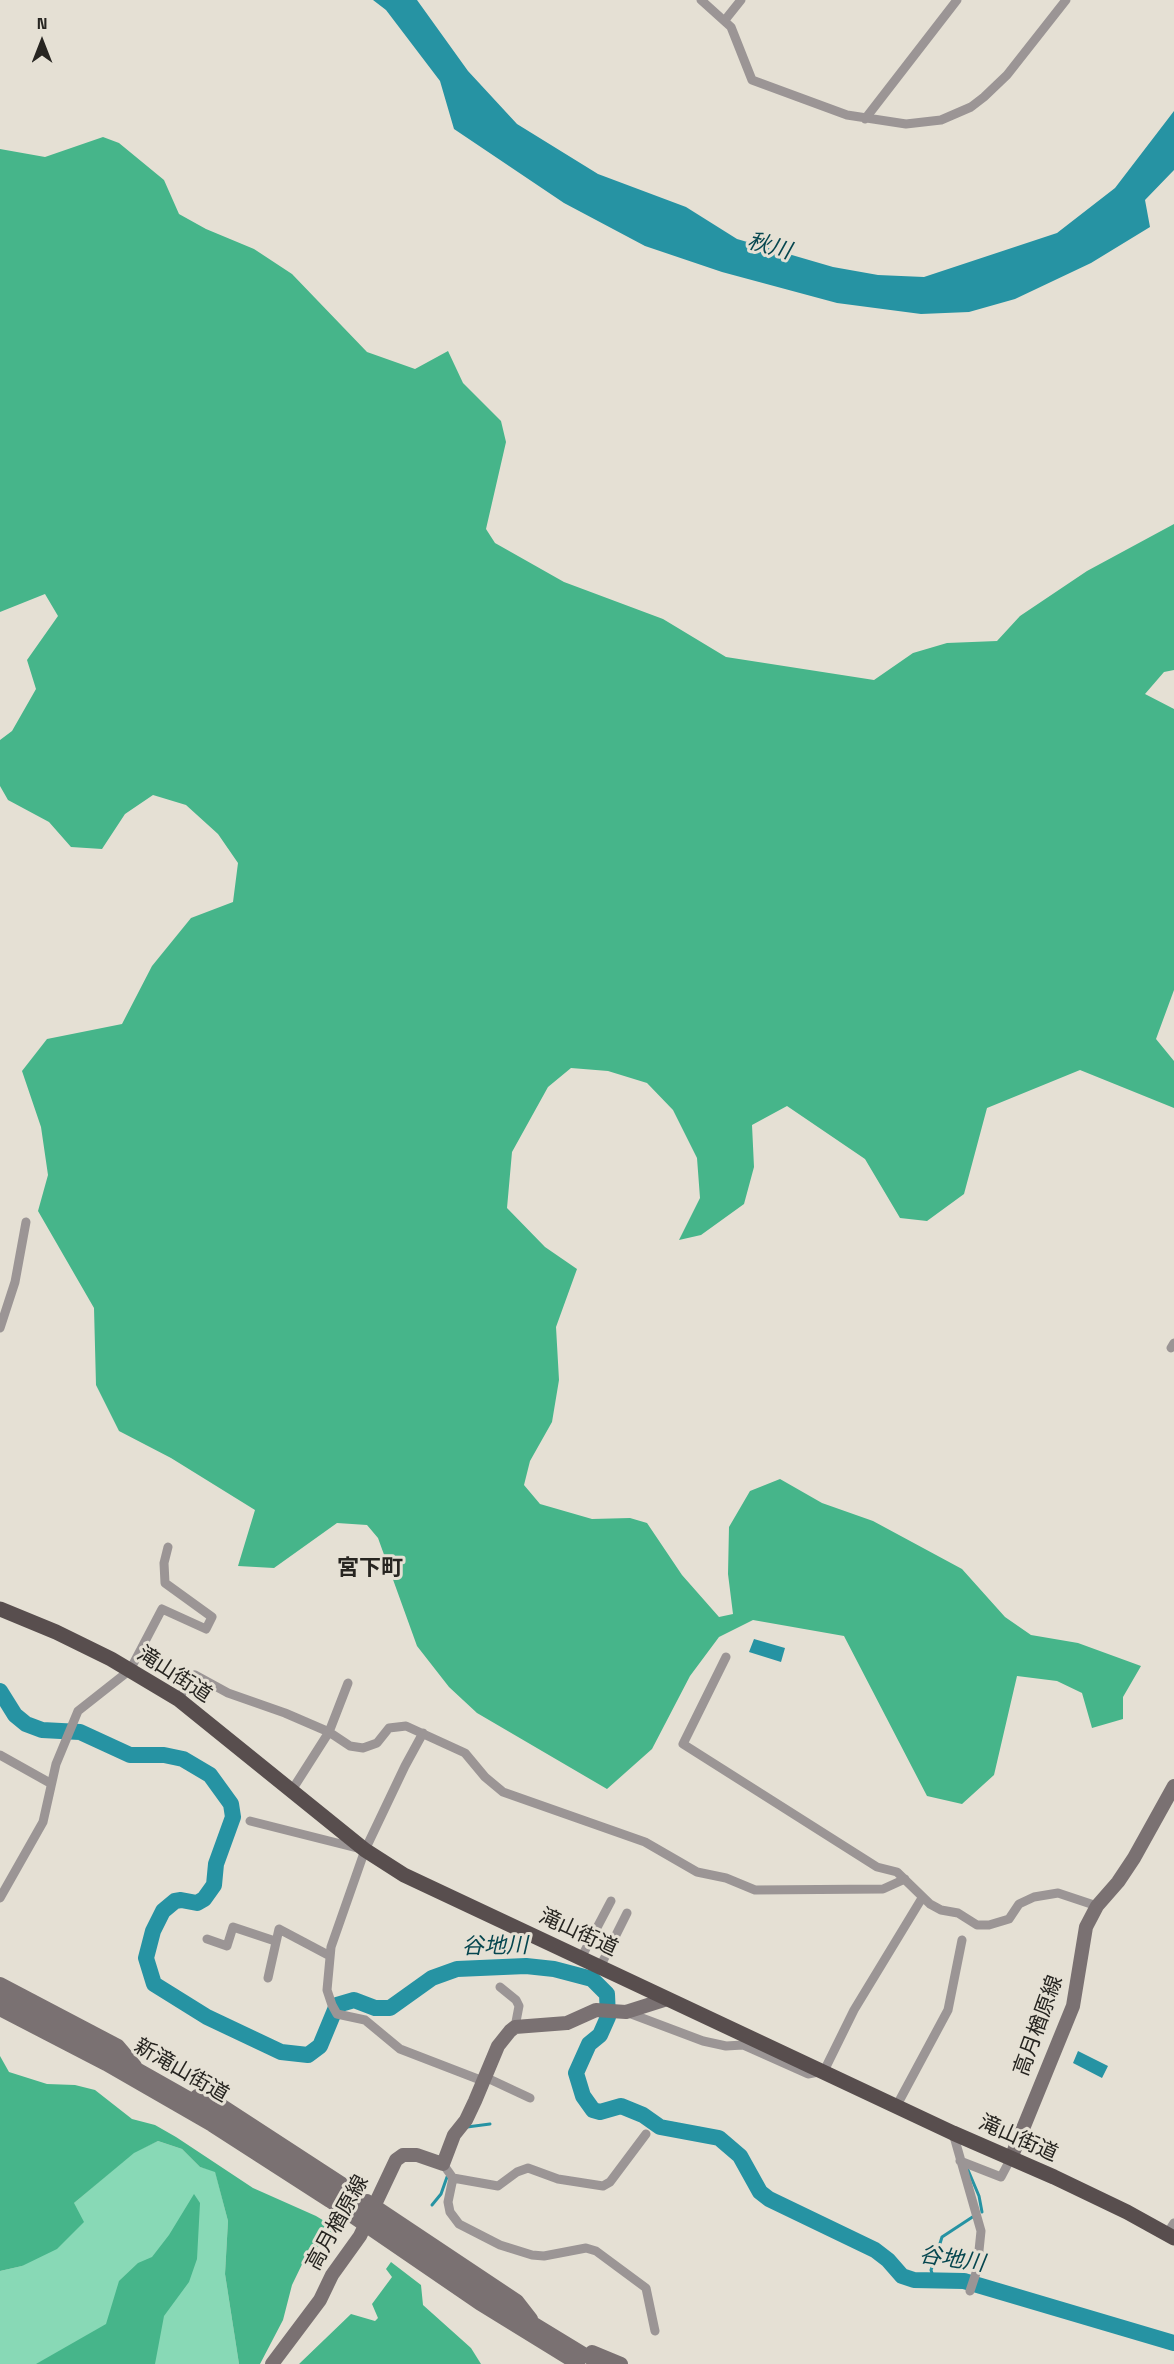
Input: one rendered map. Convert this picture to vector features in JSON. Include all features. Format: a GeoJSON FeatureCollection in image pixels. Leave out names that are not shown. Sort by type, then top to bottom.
{"type":"FeatureCollection","features":[{"type":"Feature","properties":{"kind":"highway","name":"滝山街道"},"geometry":{"type":"LineString","coordinates":[[0,1609],[56,1632],[178,1699],[365,1850],[404,1875],[953,2133],[1172,2232]]}},
{"type":"Feature","properties":{"kind":"main road","name":"高月楢原線"},"geometry":{"type":"LineString","coordinates":[[1011,2158],[1072,2006],[1086,1927],[1097,1906],[1118,1882],[1134,1858],[1174,1786]]}},
{"type":"Feature","properties":{"kind":"main road"},"geometry":{"type":"LineString","coordinates":[[0,1984],[118,2046],[139,2070]]}},
{"type":"Feature","properties":{"kind":"main road","name":"新滝山街道"},"geometry":{"type":"LineString","coordinates":[[0,1996],[167,2085],[333,2196]]}},
{"type":"Feature","properties":{"kind":"main road"},"geometry":{"type":"LineString","coordinates":[[443,2164],[454,2135],[466,2120],[498,2046],[512,2029],[567,2022],[668,1999]]}},
{"type":"Feature","properties":{"kind":"main road","name":"新滝山街道"},"geometry":{"type":"LineString","coordinates":[[0,2011],[18,2017],[160,2094],[333,2196]]}},
{"type":"Feature","properties":{"kind":"main road"},"geometry":{"type":"LineString","coordinates":[[167,2085],[218,2103],[517,2301],[535,2325]]}},
{"type":"Feature","properties":{"kind":"main road","name":"高月楢原線"},"geometry":{"type":"LineString","coordinates":[[272,2364],[320,2300],[332,2275],[360,2236],[373,2205],[399,2157],[417,2155],[443,2164]]}},
{"type":"Feature","properties":{"kind":"main road"},"geometry":{"type":"LineString","coordinates":[[333,2196],[578,2364]]}},
{"type":"Feature","properties":{"kind":"main road"},"geometry":{"type":"LineString","coordinates":[[411,2250],[600,2364]]}},
{"type":"Feature","properties":{"kind":"main road"},"geometry":{"type":"LineString","coordinates":[[562,2341],[621,2364]]}},
{"type":"Feature","properties":{"kind":"street"},"geometry":{"type":"LineString","coordinates":[[701,0],[731,27],[752,80],[865,119],[889,123],[924,123],[941,120],[970,107],[1007,75],[1066,0]]}},
{"type":"Feature","properties":{"kind":"street"},"geometry":{"type":"LineString","coordinates":[[725,20],[741,0]]}},
{"type":"Feature","properties":{"kind":"street"},"geometry":{"type":"LineString","coordinates":[[865,119],[957,0]]}},
{"type":"Feature","properties":{"kind":"street"},"geometry":{"type":"LineString","coordinates":[[0,1328],[15,1282],[26,1222]]}},
{"type":"Feature","properties":{"kind":"street"},"geometry":{"type":"LineString","coordinates":[[0,1898],[44,1822],[50,1783],[70,1725],[78,1711],[130,1671],[162,1609],[206,1629],[212,1617],[165,1583],[164,1563],[168,1547]]}},
{"type":"Feature","properties":{"kind":"street"},"geometry":{"type":"LineString","coordinates":[[726,1657],[683,1744],[877,1866],[897,1872],[922,1898],[941,1910],[958,1912],[977,1925],[989,1925],[1009,1919],[1019,1904],[1034,1897],[1058,1893],[1097,1906]]}},
{"type":"Feature","properties":{"kind":"street"},"geometry":{"type":"LineString","coordinates":[[178,1699],[195,1675],[228,1693],[285,1713],[329,1732],[350,1746],[363,1748],[377,1743],[389,1728],[396,1725],[406,1726],[465,1753],[485,1777],[502,1792],[645,1842],[697,1872],[726,1878],[755,1890],[883,1889],[905,1879]]}},
{"type":"Feature","properties":{"kind":"street"},"geometry":{"type":"LineString","coordinates":[[292,1790],[329,1732],[348,1683]]}},
{"type":"Feature","properties":{"kind":"street"},"geometry":{"type":"LineString","coordinates":[[423,1733],[365,1850],[336,1928],[330,1956],[327,1990],[334,2009],[365,2019],[400,2049],[530,2098]]}},
{"type":"Feature","properties":{"kind":"street"},"geometry":{"type":"LineString","coordinates":[[0,1755],[50,1783]]}},
{"type":"Feature","properties":{"kind":"street"},"geometry":{"type":"LineString","coordinates":[[250,1821],[365,1850]]}},
{"type":"Feature","properties":{"kind":"street"},"geometry":{"type":"LineString","coordinates":[[615,2011],[703,2042],[726,2046],[743,2045],[808,2074],[824,2071],[854,2010],[922,1898]]}},
{"type":"Feature","properties":{"kind":"street"},"geometry":{"type":"LineString","coordinates":[[581,1958],[610,1901]]}},
{"type":"Feature","properties":{"kind":"street"},"geometry":{"type":"LineString","coordinates":[[600,1967],[627,1913]]}},
{"type":"Feature","properties":{"kind":"street"},"geometry":{"type":"LineString","coordinates":[[207,1939],[227,1946],[233,1927],[275,1941]]}},
{"type":"Feature","properties":{"kind":"street"},"geometry":{"type":"LineString","coordinates":[[268,1978],[279,1929],[330,1956]]}},
{"type":"Feature","properties":{"kind":"street"},"geometry":{"type":"LineString","coordinates":[[897,2105],[948,2010],[962,1940]]}},
{"type":"Feature","properties":{"kind":"street"},"geometry":{"type":"LineString","coordinates":[[500,1987],[516,2000],[519,2006],[512,2029]]}},
{"type":"Feature","properties":{"kind":"street"},"geometry":{"type":"LineString","coordinates":[[953,2133],[981,2231],[975,2275],[970,2290]]}},
{"type":"Feature","properties":{"kind":"street"},"geometry":{"type":"LineString","coordinates":[[443,2164],[453,2178],[498,2186],[517,2172],[528,2168],[558,2179],[603,2186],[610,2182],[646,2134]]}},
{"type":"Feature","properties":{"kind":"street"},"geometry":{"type":"LineString","coordinates":[[960,2161],[1001,2177],[1011,2158]]}},
{"type":"Feature","properties":{"kind":"street"},"geometry":{"type":"LineString","coordinates":[[453,2178],[448,2206],[459,2224],[501,2245],[532,2255],[544,2256],[586,2248],[596,2251],[646,2288],[656,2331]]}},
{"type":"Feature","properties":{"kind":"green space"},"geometry":{"type":"Polygon","coordinates":[[[103,137],[119,143],[164,180],[179,214],[206,229],[254,249],[292,274],[367,352],[415,369],[448,351],[463,383],[501,421],[506,442],[486,529],[495,543],[564,582],[663,619],[726,657],[874,680],[913,653],[947,643],[997,641],[1020,616],[1087,571],[1174,524],[1174,670],[1164,672],[1145,694],[1174,709],[1174,990],[1156,1039],[1174,1061],[1174,1108],[1080,1070],[987,1108],[964,1194],[927,1221],[900,1218],[865,1159],[787,1106],[752,1125],[754,1167],[744,1204],[701,1235],[679,1240],[700,1198],[697,1158],[673,1110],[647,1083],[608,1071],[571,1068],[548,1087],[512,1152],[507,1208],[545,1247],[577,1269],[556,1327],[559,1380],[552,1422],[530,1461],[524,1485],[540,1504],[592,1519],[630,1518],[647,1523],[682,1575],[719,1617],[733,1614],[728,1574],[729,1527],[750,1491],[780,1479],[822,1503],[873,1521],[962,1569],[1005,1617],[1031,1635],[1078,1643],[1141,1666],[1123,1697],[1123,1719],[1092,1728],[1082,1693],[1057,1681],[1017,1676],[994,1775],[962,1804],[927,1796],[844,1636],[753,1620],[719,1637],[690,1676],[652,1749],[607,1789],[477,1713],[449,1687],[417,1646],[378,1538],[367,1525],[337,1523],[274,1568],[238,1566],[255,1510],[171,1458],[119,1431],[96,1385],[94,1308],[38,1211],[48,1175],[41,1127],[22,1071],[47,1039],[122,1024],[152,966],[191,918],[233,902],[238,863],[218,834],[186,805],[153,795],[125,814],[102,849],[71,847],[49,822],[8,800],[0,786],[0,740],[12,731],[36,689],[27,660],[58,616],[45,594],[0,612],[0,149],[45,157],[103,137]]]}},
{"type":"Feature","properties":{"kind":"green space"},"geometry":{"type":"Polygon","coordinates":[[[0,2056],[9,2072],[47,2084],[75,2085],[95,2090],[132,2119],[155,2125],[253,2188],[316,2216],[341,2231],[307,2254],[292,2285],[283,2320],[260,2364],[239,2364],[225,2274],[228,2221],[215,2172],[200,2167],[182,2149],[158,2141],[134,2153],[74,2203],[84,2222],[57,2249],[22,2266],[0,2271],[0,2056]]]}},
{"type":"Feature","properties":{"kind":"green space"},"geometry":{"type":"Polygon","coordinates":[[[158,2141],[182,2149],[200,2167],[215,2171],[228,2221],[225,2274],[239,2364],[0,2364],[0,2271],[22,2266],[74,2203],[134,2152],[158,2141]]]}},
{"type":"Feature","properties":{"kind":"green space"},"geometry":{"type":"Polygon","coordinates":[[[194,2194],[200,2203],[197,2259],[189,2282],[164,2316],[155,2364],[36,2364],[106,2324],[119,2281],[138,2263],[152,2257],[169,2235],[194,2194]]]}},
{"type":"Feature","properties":{"kind":"green space"},"geometry":{"type":"Polygon","coordinates":[[[391,2262],[421,2285],[423,2305],[471,2348],[481,2364],[299,2364],[351,2314],[375,2321],[378,2318],[372,2304],[392,2277],[386,2269],[391,2262]]]}},
{"type":"Feature","properties":{"kind":"water"},"geometry":{"type":"Polygon","coordinates":[[[373,0],[417,0],[468,71],[517,124],[598,174],[686,207],[737,239],[833,267],[878,275],[924,277],[1057,233],[1115,188],[1174,111],[1174,170],[1145,200],[1150,227],[1091,263],[1015,299],[969,312],[921,314],[837,303],[722,272],[645,246],[564,203],[454,129],[440,81],[386,10],[373,0]]]}},
{"type":"Feature","properties":{"kind":"water"},"geometry":{"type":"Polygon","coordinates":[[[754,1639],[785,1648],[781,1662],[749,1652],[754,1639]]]}},
{"type":"Feature","properties":{"kind":"water"},"geometry":{"type":"Polygon","coordinates":[[[1078,2051],[1108,2066],[1102,2078],[1073,2063],[1078,2051]]]}},
{"type":"Feature","properties":{"kind":"waterway","name":"谷地川"},"geometry":{"type":"LineString","coordinates":[[0,1691],[15,1715],[26,1724],[42,1730],[80,1732],[130,1755],[164,1755],[183,1759],[210,1775],[231,1804],[233,1817],[216,1864],[214,1885],[204,1899],[197,1903],[175,1901],[163,1911],[153,1931],[146,1958],[154,1984],[207,2017],[281,2052],[308,2055],[320,2046],[337,2005],[354,2000],[375,2008],[390,2008],[432,1978],[457,1969],[526,1966],[554,1969],[592,1979],[607,1994],[608,2017],[600,2035],[589,2044],[576,2073],[583,2096],[593,2110],[600,2112],[621,2106],[643,2115],[660,2127],[719,2138],[740,2156],[760,2192],[769,2199],[875,2250],[888,2260],[902,2276],[914,2280],[964,2281],[1174,2343]]}},
{"type":"Feature","properties":{"kind":"waterway"},"geometry":{"type":"LineString","coordinates":[[467,2127],[490,2124]]}},
{"type":"Feature","properties":{"kind":"waterway"},"geometry":{"type":"LineString","coordinates":[[968,2170],[979,2196],[982,2212]]}},
{"type":"Feature","properties":{"kind":"waterway"},"geometry":{"type":"LineString","coordinates":[[432,2205],[441,2194],[447,2177]]}},
{"type":"Feature","properties":{"kind":"waterway"},"geometry":{"type":"LineString","coordinates":[[937,2253],[942,2237],[974,2216]]}},
{"type":"Feature","properties":{"kind":"waterway"},"geometry":{"type":"LineString","coordinates":[[934,2262],[931,2270],[934,2280]]}},
{"type":"Feature","properties":{"kind":"district","name":"宮下町"},"geometry":{"type":"Point","coordinates":[370,1569]}},
{"type":"Feature","properties":{"kind":"water label","name":"秋川"},"geometry":{"type":"Point","coordinates":[769,247]}}]}
